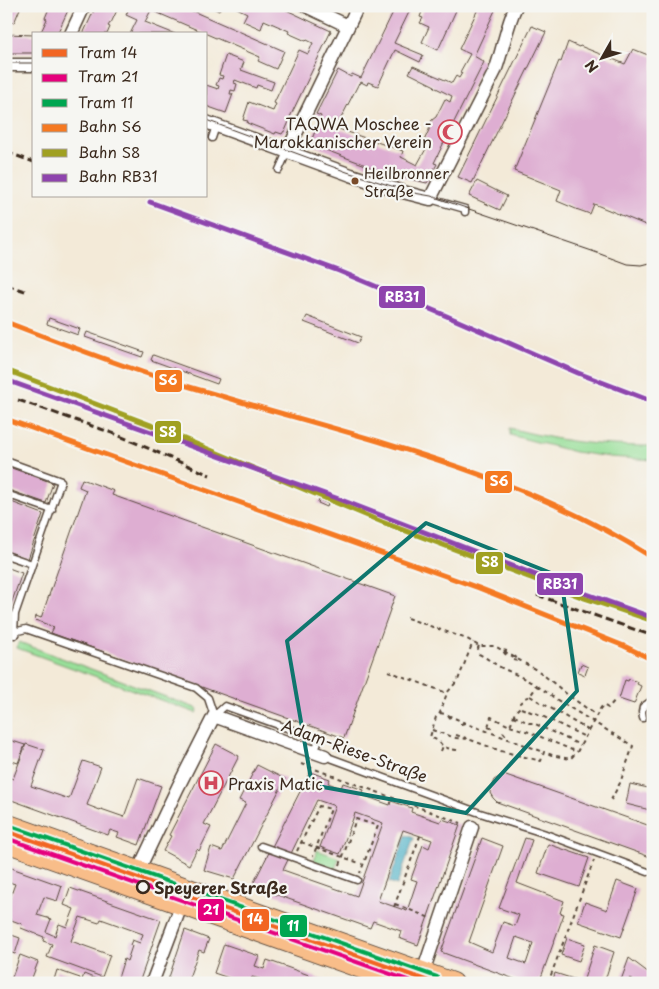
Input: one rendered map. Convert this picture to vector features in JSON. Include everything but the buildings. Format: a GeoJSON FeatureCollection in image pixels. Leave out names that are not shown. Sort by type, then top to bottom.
{"type":"FeatureCollection","features":[{"type":"Feature","properties":{"kind":"main road"},"geometry":{"type":"LineString","coordinates":[[6,824],[138,871],[185,896]]}},
{"type":"Feature","properties":{"kind":"main road"},"geometry":{"type":"LineString","coordinates":[[6,842],[185,896],[378,971],[403,983]]}},
{"type":"Feature","properties":{"kind":"main road"},"geometry":{"type":"LineString","coordinates":[[378,971],[423,972],[453,983]]}},
{"type":"Feature","properties":{"kind":"street"},"geometry":{"type":"LineString","coordinates":[[72,32],[84,6]]}},
{"type":"Feature","properties":{"kind":"street"},"geometry":{"type":"LineString","coordinates":[[306,6],[348,26]]}},
{"type":"Feature","properties":{"kind":"street"},"geometry":{"type":"LineString","coordinates":[[287,152],[358,6]]}},
{"type":"Feature","properties":{"kind":"street"},"geometry":{"type":"LineString","coordinates":[[212,129],[287,152],[394,189],[430,198],[495,71],[516,6]]}},
{"type":"Feature","properties":{"kind":"street"},"geometry":{"type":"LineString","coordinates":[[6,65],[32,65]]}},
{"type":"Feature","properties":{"kind":"street"},"geometry":{"type":"LineString","coordinates":[[138,871],[214,716]]}},
{"type":"Feature","properties":{"kind":"street","name":"Adam-Riese-Straße"},"geometry":{"type":"LineString","coordinates":[[214,716],[320,754]]}},
{"type":"Feature","properties":{"kind":"street"},"geometry":{"type":"LineString","coordinates":[[423,972],[472,828]]}},
{"type":"Feature","properties":{"kind":"street"},"geometry":{"type":"LineString","coordinates":[[152,983],[185,896]]}},
{"type":"Feature","properties":{"kind":"lane"},"geometry":{"type":"LineString","coordinates":[[279,170],[287,152]]}},
{"type":"Feature","properties":{"kind":"lane"},"geometry":{"type":"LineString","coordinates":[[430,198],[464,209],[465,212]]}},
{"type":"Feature","properties":{"kind":"lane"},"geometry":{"type":"LineString","coordinates":[[6,461],[61,481],[10,631],[26,629],[196,688],[208,698],[214,716]]}},
{"type":"Feature","properties":{"kind":"lane"},"geometry":{"type":"LineString","coordinates":[[6,494],[52,510]]}},
{"type":"Feature","properties":{"kind":"lane"},"geometry":{"type":"LineString","coordinates":[[6,555],[32,564]]}},
{"type":"Feature","properties":{"kind":"lane"},"geometry":{"type":"LineString","coordinates":[[643,718],[644,706],[653,701]]}},
{"type":"Feature","properties":{"kind":"lane","name":"Adam-Riese-Straße"},"geometry":{"type":"LineString","coordinates":[[320,754],[648,872]]}},
{"type":"Feature","properties":{"kind":"lane"},"geometry":{"type":"LineString","coordinates":[[472,828],[478,812]]}},
{"type":"Feature","properties":{"kind":"lane"},"geometry":{"type":"LineString","coordinates":[[261,846],[358,880]]}},
{"type":"Feature","properties":{"kind":"path"},"geometry":{"type":"LineString","coordinates":[[407,618],[473,642],[478,646],[495,646],[546,677],[596,715]]}},
{"type":"Feature","properties":{"kind":"path"},"geometry":{"type":"LineString","coordinates":[[452,747],[458,750],[440,744],[439,741],[430,737],[447,692],[458,680],[473,642]]}},
{"type":"Feature","properties":{"kind":"path"},"geometry":{"type":"LineString","coordinates":[[478,646],[479,654],[500,664]]}},
{"type":"Feature","properties":{"kind":"path"},"geometry":{"type":"LineString","coordinates":[[502,650],[507,651]]}},
{"type":"Feature","properties":{"kind":"path"},"geometry":{"type":"LineString","coordinates":[[502,650],[506,655]]}},
{"type":"Feature","properties":{"kind":"path"},"geometry":{"type":"LineString","coordinates":[[515,656],[518,661]]}},
{"type":"Feature","properties":{"kind":"path"},"geometry":{"type":"LineString","coordinates":[[492,660],[498,666],[527,679],[554,698],[633,746],[620,783],[611,800]]}},
{"type":"Feature","properties":{"kind":"path"},"geometry":{"type":"LineString","coordinates":[[513,660],[518,661]]}},
{"type":"Feature","properties":{"kind":"path"},"geometry":{"type":"LineString","coordinates":[[508,668],[514,673]]}},
{"type":"Feature","properties":{"kind":"path"},"geometry":{"type":"LineString","coordinates":[[388,671],[447,692]]}},
{"type":"Feature","properties":{"kind":"path"},"geometry":{"type":"LineString","coordinates":[[536,686],[540,690]]}},
{"type":"Feature","properties":{"kind":"path"},"geometry":{"type":"LineString","coordinates":[[510,725],[514,715],[522,706],[520,704],[525,698],[530,696],[536,686]]}},
{"type":"Feature","properties":{"kind":"path"},"geometry":{"type":"LineString","coordinates":[[530,696],[588,730]]}},
{"type":"Feature","properties":{"kind":"path"},"geometry":{"type":"LineString","coordinates":[[548,696],[554,698]]}},
{"type":"Feature","properties":{"kind":"path"},"geometry":{"type":"LineString","coordinates":[[440,713],[487,729],[552,755],[570,759],[577,752],[603,704],[608,708],[616,699]]}},
{"type":"Feature","properties":{"kind":"path"},"geometry":{"type":"LineString","coordinates":[[522,706],[536,713]]}},
{"type":"Feature","properties":{"kind":"path"},"geometry":{"type":"LineString","coordinates":[[531,710],[584,737]]}},
{"type":"Feature","properties":{"kind":"path"},"geometry":{"type":"LineString","coordinates":[[448,715],[451,720]]}},
{"type":"Feature","properties":{"kind":"path"},"geometry":{"type":"LineString","coordinates":[[514,715],[519,715]]}},
{"type":"Feature","properties":{"kind":"path"},"geometry":{"type":"LineString","coordinates":[[514,715],[529,723],[533,723]]}},
{"type":"Feature","properties":{"kind":"path"},"geometry":{"type":"LineString","coordinates":[[487,729],[490,717],[529,732]]}},
{"type":"Feature","properties":{"kind":"path"},"geometry":{"type":"LineString","coordinates":[[527,719],[581,745]]}},
{"type":"Feature","properties":{"kind":"path"},"geometry":{"type":"LineString","coordinates":[[460,724],[465,723]]}},
{"type":"Feature","properties":{"kind":"path"},"geometry":{"type":"LineString","coordinates":[[510,725],[514,726]]}},
{"type":"Feature","properties":{"kind":"path"},"geometry":{"type":"LineString","coordinates":[[487,729],[494,729]]}},
{"type":"Feature","properties":{"kind":"path"},"geometry":{"type":"LineString","coordinates":[[523,729],[577,752]]}},
{"type":"Feature","properties":{"kind":"path"},"geometry":{"type":"LineString","coordinates":[[432,730],[456,738],[468,739]]}},
{"type":"Feature","properties":{"kind":"path"},"geometry":{"type":"LineString","coordinates":[[503,732],[509,739]]}},
{"type":"Feature","properties":{"kind":"path"},"geometry":{"type":"LineString","coordinates":[[440,733],[447,733]]}},
{"type":"Feature","properties":{"kind":"path"},"geometry":{"type":"LineString","coordinates":[[456,735],[541,761],[544,752]]}},
{"type":"Feature","properties":{"kind":"path"},"geometry":{"type":"LineString","coordinates":[[441,752],[443,745]]}},
{"type":"Feature","properties":{"kind":"path"},"geometry":{"type":"LineString","coordinates":[[301,764],[472,828]]}},
{"type":"Feature","properties":{"kind":"path"},"geometry":{"type":"LineString","coordinates":[[294,857],[319,806],[330,808],[310,863]]}},
{"type":"Feature","properties":{"kind":"path"},"geometry":{"type":"LineString","coordinates":[[337,872],[356,818],[378,826],[358,880]]}},
{"type":"Feature","properties":{"kind":"path"},"geometry":{"type":"LineString","coordinates":[[420,836],[395,906],[430,918]]}},
{"type":"Feature","properties":{"kind":"path"},"geometry":{"type":"LineString","coordinates":[[301,842],[363,864]]}},
{"type":"Feature","properties":{"kind":"path"},"geometry":{"type":"LineString","coordinates":[[548,983],[596,853]]}},
{"type":"Feature","properties":{"kind":"highlighted area"},"geometry":{"type":"Polygon","coordinates":[[[426,523],[561,577],[577,691],[466,813],[312,785],[287,641],[426,523]]]}},
{"type":"Feature","properties":{"kind":"green space"},"geometry":{"type":"Polygon","coordinates":[[[510,428],[584,443],[653,446],[653,460],[575,452],[510,435],[510,428]]]}},
{"type":"Feature","properties":{"kind":"green space"},"geometry":{"type":"Polygon","coordinates":[[[19,642],[198,709],[196,713],[17,648],[19,642]]]}},
{"type":"Feature","properties":{"kind":"green space"},"geometry":{"type":"Polygon","coordinates":[[[317,850],[339,858],[335,869],[314,861],[317,850]]]}},
{"type":"Feature","properties":{"kind":"water"},"geometry":{"type":"Polygon","coordinates":[[[406,835],[414,838],[397,885],[389,882],[406,835]]]}},
{"type":"Feature","properties":{"kind":"tram line"},"geometry":{"type":"LineString","coordinates":[[6,63],[32,63]]}},
{"type":"Feature","properties":{"kind":"tram line"},"geometry":{"type":"LineString","coordinates":[[208,121],[347,172],[414,193],[431,196],[627,264],[641,265],[653,262]]}},
{"type":"Feature","properties":{"kind":"tram line","name":"11"},"geometry":{"type":"LineString","coordinates":[[8,825],[437,977]]}},
{"type":"Feature","properties":{"kind":"tram line","name":"14"},"geometry":{"type":"LineString","coordinates":[[6,831],[434,983]]}},
{"type":"Feature","properties":{"kind":"tram line","name":"21"},"geometry":{"type":"LineString","coordinates":[[6,838],[416,983]]}},
{"type":"Feature","properties":{"kind":"railway"},"geometry":{"type":"LineString","coordinates":[[6,152],[32,161]]}},
{"type":"Feature","properties":{"kind":"railway"},"geometry":{"type":"LineString","coordinates":[[6,285],[28,292]]}},
{"type":"Feature","properties":{"kind":"railway"},"geometry":{"type":"LineString","coordinates":[[18,400],[115,434],[210,475]]}},
{"type":"Feature","properties":{"kind":"railway"},"geometry":{"type":"LineString","coordinates":[[537,595],[653,636]]}},
{"type":"Feature","properties":{"kind":"rail line","name":"RB31"},"geometry":{"type":"LineString","coordinates":[[150,202],[339,271],[578,373],[651,401]]}},
{"type":"Feature","properties":{"kind":"rail line","name":"S6"},"geometry":{"type":"LineString","coordinates":[[6,322],[159,378],[398,447],[452,465],[555,505],[605,530],[653,558]]}},
{"type":"Feature","properties":{"kind":"rail line","name":"S8"},"geometry":{"type":"LineString","coordinates":[[6,370],[151,425],[382,522],[584,598],[653,621]]}},
{"type":"Feature","properties":{"kind":"rail line","name":"RB31"},"geometry":{"type":"LineString","coordinates":[[6,380],[336,498],[559,584],[651,617]]}},
{"type":"Feature","properties":{"kind":"rail line","name":"S6"},"geometry":{"type":"LineString","coordinates":[[6,419],[479,588],[624,646],[653,660]]}},
{"type":"Feature","properties":{"kind":"place","name":"TAQWA Moschee - Marokkanischer Verein"},"geometry":{"type":"Point","coordinates":[450,132]}},
{"type":"Feature","properties":{"kind":"place","name":"Heilbronner Straße"},"geometry":{"type":"Point","coordinates":[355,181]}},
{"type":"Feature","properties":{"kind":"place","name":"Praxis Matic"},"geometry":{"type":"Point","coordinates":[211,783]}},
{"type":"Feature","properties":{"kind":"place","name":"Speyerer Straße"},"geometry":{"type":"Point","coordinates":[143,887]}}]}
